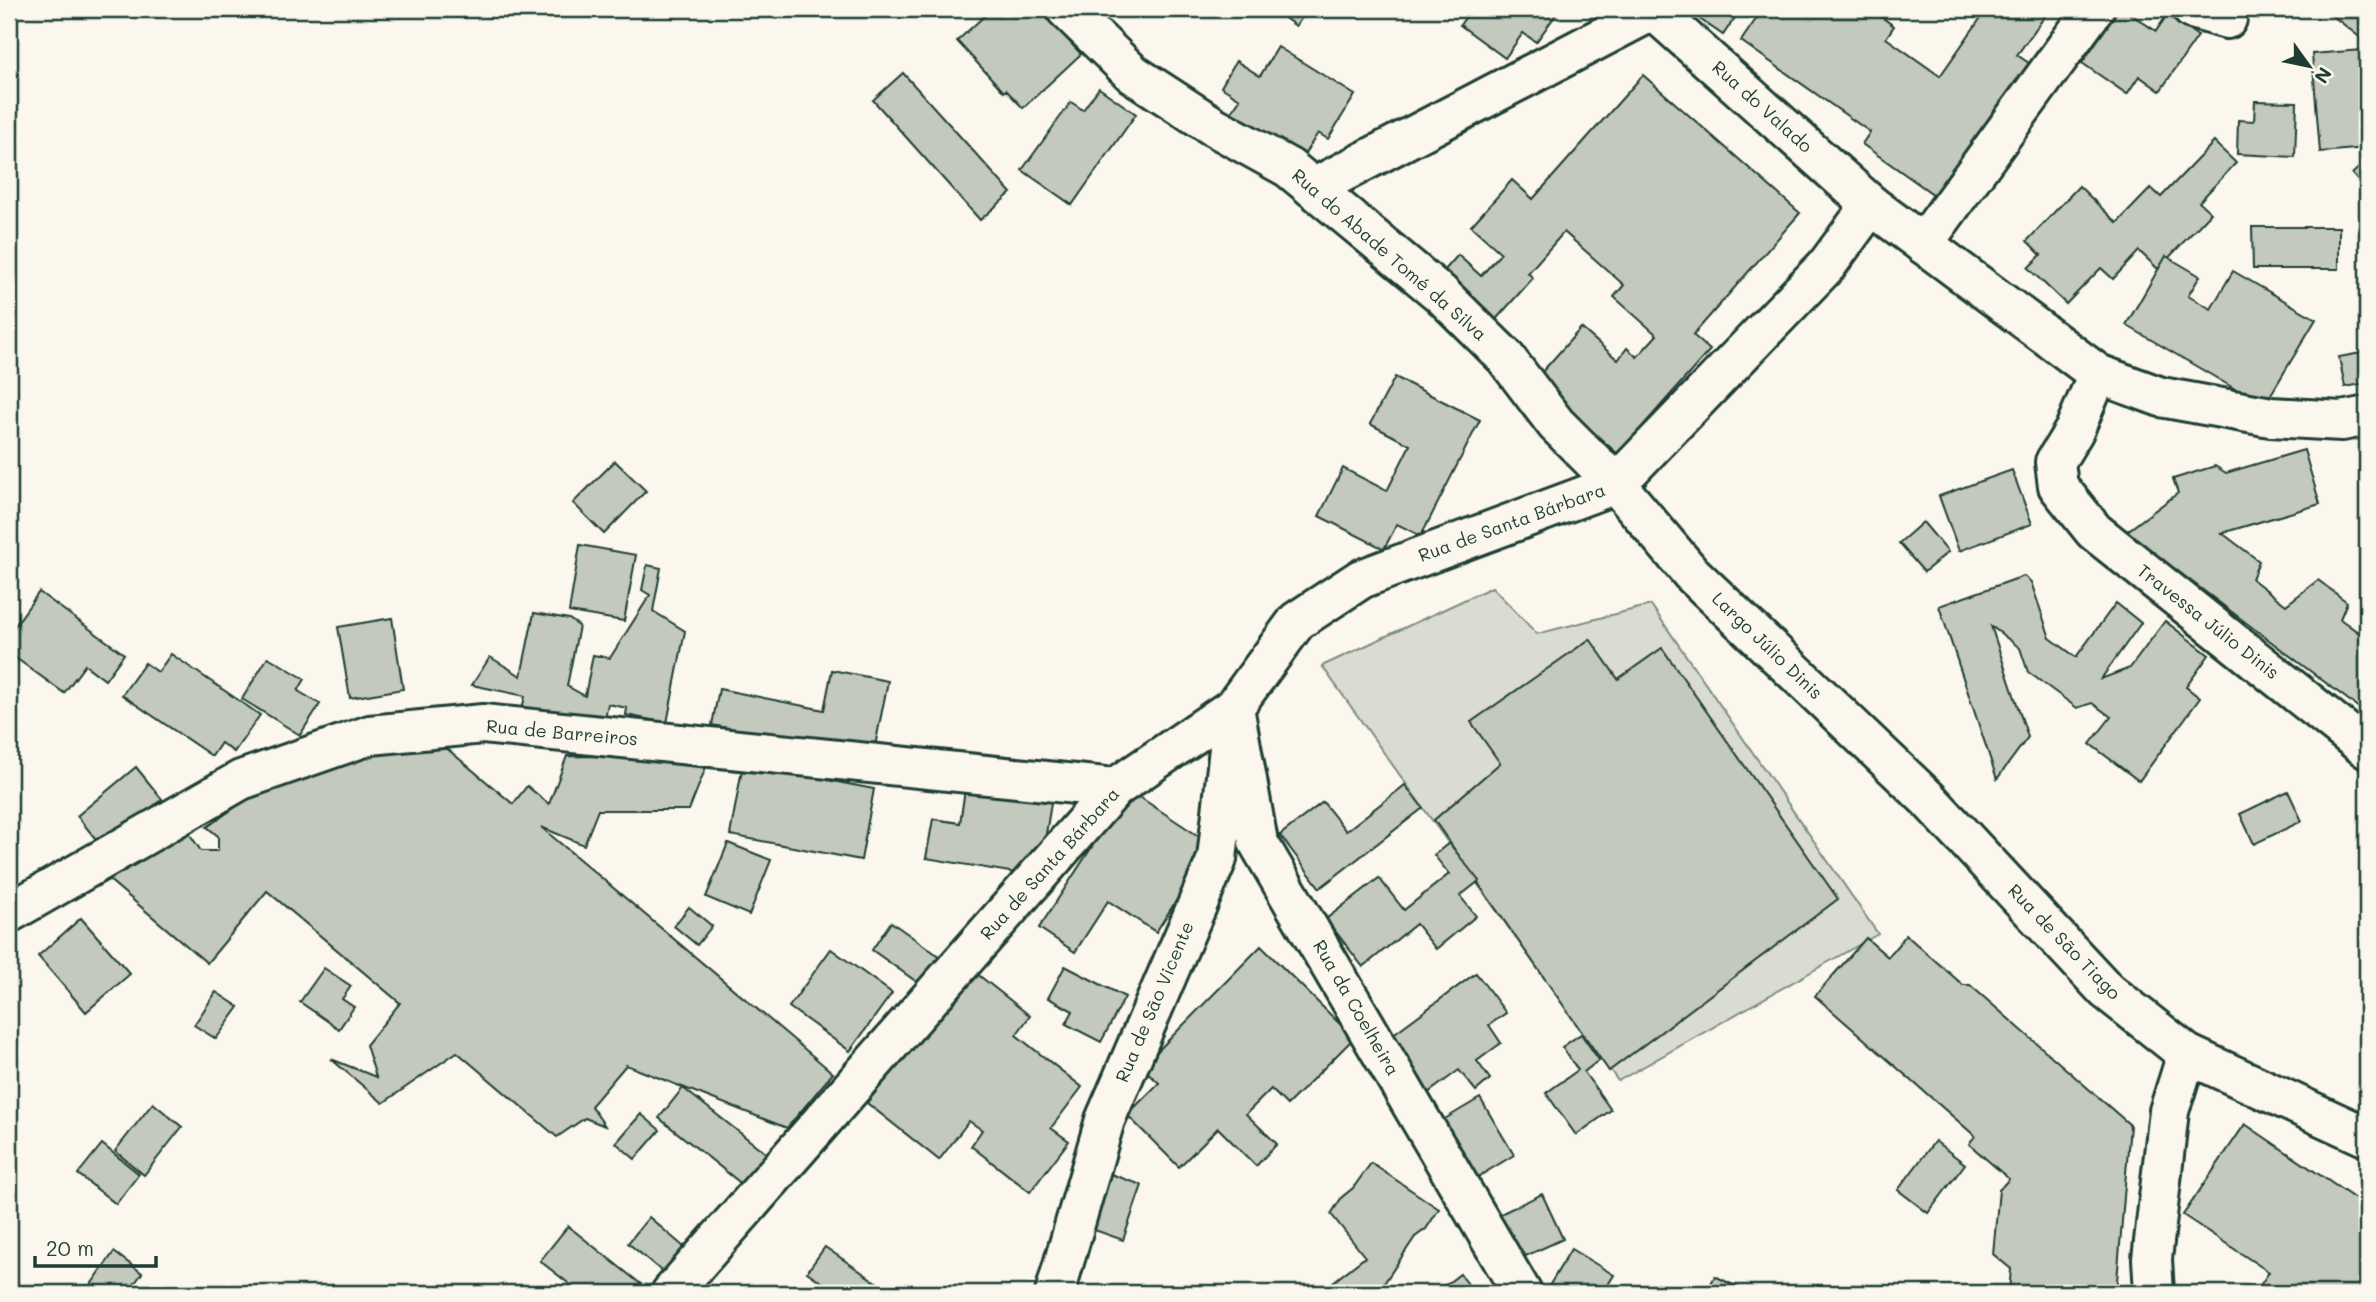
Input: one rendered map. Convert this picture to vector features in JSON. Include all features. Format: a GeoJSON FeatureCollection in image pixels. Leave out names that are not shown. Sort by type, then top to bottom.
{"type":"FeatureCollection","features":[{"type":"Feature","properties":{"kind":"street","name":"Rua do Abade Tomé da Silva"},"geometry":{"type":"LineString","coordinates":[[1066,9],[1133,74],[1213,126],[1289,168],[1441,294],[1505,357],[1556,424],[1616,485]]}},
{"type":"Feature","properties":{"kind":"street"},"geometry":{"type":"LineString","coordinates":[[1923,244],[2094,9]]}},
{"type":"Feature","properties":{"kind":"street"},"geometry":{"type":"LineString","coordinates":[[1313,188],[1654,10]]}},
{"type":"Feature","properties":{"kind":"street","name":"Rua do Valado"},"geometry":{"type":"LineString","coordinates":[[1654,10],[1871,205]]}},
{"type":"Feature","properties":{"kind":"street"},"geometry":{"type":"LineString","coordinates":[[1871,205],[2098,374],[2161,397],[2272,418],[2342,421],[2367,416]]}},
{"type":"Feature","properties":{"kind":"street","name":"Rua de Santa Bárbara"},"geometry":{"type":"LineString","coordinates":[[671,1293],[1115,788],[1234,707],[1297,621],[1361,579],[1616,485],[1827,265],[1871,205]]}},
{"type":"Feature","properties":{"kind":"street","name":"Travessa Júlio Dinis"},"geometry":{"type":"LineString","coordinates":[[2098,374],[2074,431],[2055,462],[2058,486],[2094,531],[2367,749]]}},
{"type":"Feature","properties":{"kind":"street","name":"Largo Júlio Dinis"},"geometry":{"type":"LineString","coordinates":[[1616,485],[1691,573],[1928,799]]}},
{"type":"Feature","properties":{"kind":"street","name":"Rua de São Vicente"},"geometry":{"type":"LineString","coordinates":[[1055,1293],[1105,1120],[1217,859],[1234,707]]}},
{"type":"Feature","properties":{"kind":"street","name":"Rua da Coelheira"},"geometry":{"type":"LineString","coordinates":[[1234,707],[1258,842],[1522,1293]]}},
{"type":"Feature","properties":{"kind":"street","name":"Rua de Barreiros"},"geometry":{"type":"LineString","coordinates":[[9,913],[241,780],[370,735],[483,724],[1115,788]]}},
{"type":"Feature","properties":{"kind":"street","name":"Rua de São Tiago"},"geometry":{"type":"LineString","coordinates":[[1928,799],[2106,990],[2187,1055],[2367,1137]]}},
{"type":"Feature","properties":{"kind":"street"},"geometry":{"type":"LineString","coordinates":[[2154,1293],[2152,1259],[2169,1111],[2187,1055]]}},
{"type":"Feature","properties":{"kind":"shaded area"},"geometry":{"type":"Polygon","coordinates":[[[1492,587],[1537,634],[1651,605],[1878,934],[1618,1081],[1322,666],[1492,587]]]}},
{"type":"Feature","properties":{"kind":"building"},"geometry":{"type":"Polygon","coordinates":[[[992,9],[1039,9],[1081,54],[1023,108],[1006,90],[1004,92],[957,41],[992,9]]]}},
{"type":"Feature","properties":{"kind":"building"},"geometry":{"type":"Polygon","coordinates":[[[1272,9],[1308,9],[1296,26],[1272,9]]]}},
{"type":"Feature","properties":{"kind":"building"},"geometry":{"type":"Polygon","coordinates":[[[1471,9],[1560,9],[1536,42],[1523,33],[1505,58],[1460,25],[1471,9]]]}},
{"type":"Feature","properties":{"kind":"building"},"geometry":{"type":"Polygon","coordinates":[[[1685,9],[1741,9],[1723,35],[1685,9]]]}},
{"type":"Feature","properties":{"kind":"building"},"geometry":{"type":"Polygon","coordinates":[[[1763,9],[1870,9],[1894,26],[1886,38],[1940,76],[1987,9],[2050,9],[2017,55],[2032,65],[1940,199],[1862,144],[1870,132],[1741,41],[1763,9]]]}},
{"type":"Feature","properties":{"kind":"building"},"geometry":{"type":"Polygon","coordinates":[[[2119,9],[2156,31],[2167,15],[2198,36],[2160,91],[2139,76],[2127,94],[2082,63],[2119,9]]]}},
{"type":"Feature","properties":{"kind":"building"},"geometry":{"type":"Polygon","coordinates":[[[2324,9],[2367,9],[2367,43],[2324,9]]]}},
{"type":"Feature","properties":{"kind":"building"},"geometry":{"type":"Polygon","coordinates":[[[1278,47],[1355,95],[1328,139],[1318,133],[1302,158],[1230,114],[1240,99],[1221,87],[1236,61],[1260,76],[1278,47]]]}},
{"type":"Feature","properties":{"kind":"building"},"geometry":{"type":"Polygon","coordinates":[[[2362,50],[2367,148],[2320,152],[2312,54],[2362,50]]]}},
{"type":"Feature","properties":{"kind":"building"},"geometry":{"type":"Polygon","coordinates":[[[903,73],[1011,193],[980,220],[873,100],[903,73]]]}},
{"type":"Feature","properties":{"kind":"building"},"geometry":{"type":"Polygon","coordinates":[[[1643,75],[1800,213],[1693,335],[1710,350],[1618,454],[1534,381],[1581,328],[1618,360],[1627,348],[1637,357],[1657,335],[1614,297],[1624,285],[1564,232],[1528,273],[1533,278],[1490,326],[1437,279],[1458,255],[1481,276],[1501,253],[1471,226],[1512,180],[1533,199],[1643,75]]]}},
{"type":"Feature","properties":{"kind":"building"},"geometry":{"type":"Polygon","coordinates":[[[1099,88],[1136,114],[1072,205],[1022,170],[1071,102],[1083,110],[1099,88]]]}},
{"type":"Feature","properties":{"kind":"building"},"geometry":{"type":"Polygon","coordinates":[[[2255,101],[2297,102],[2295,157],[2237,154],[2238,120],[2254,121],[2255,101]]]}},
{"type":"Feature","properties":{"kind":"building"},"geometry":{"type":"Polygon","coordinates":[[[2214,142],[2236,163],[2199,202],[2211,213],[2158,269],[2139,251],[2113,279],[2101,268],[2066,304],[2028,268],[2041,255],[2027,241],[2079,186],[2117,223],[2151,188],[2161,197],[2214,142]]]}},
{"type":"Feature","properties":{"kind":"building"},"geometry":{"type":"Polygon","coordinates":[[[2367,160],[2367,191],[2352,174],[2367,160]]]}},
{"type":"Feature","properties":{"kind":"building"},"geometry":{"type":"Polygon","coordinates":[[[2252,227],[2339,227],[2339,269],[2253,269],[2252,227]]]}},
{"type":"Feature","properties":{"kind":"building"},"geometry":{"type":"Polygon","coordinates":[[[2166,256],[2200,276],[2188,296],[2211,309],[2233,271],[2316,319],[2264,406],[2126,325],[2166,256]]]}},
{"type":"Feature","properties":{"kind":"building"},"geometry":{"type":"Polygon","coordinates":[[[2367,352],[2367,383],[2345,387],[2339,357],[2367,352]]]}},
{"type":"Feature","properties":{"kind":"building"},"geometry":{"type":"Polygon","coordinates":[[[1395,377],[1480,420],[1421,536],[1397,524],[1384,549],[1319,516],[1343,468],[1387,491],[1410,445],[1370,424],[1395,377]]]}},
{"type":"Feature","properties":{"kind":"building"},"geometry":{"type":"Polygon","coordinates":[[[2304,450],[2320,504],[2222,533],[2259,561],[2252,579],[2286,605],[2318,580],[2347,602],[2340,619],[2358,632],[2367,619],[2367,714],[2126,532],[2178,493],[2173,479],[2215,466],[2226,473],[2304,450]]]}},
{"type":"Feature","properties":{"kind":"building"},"geometry":{"type":"Polygon","coordinates":[[[615,461],[646,491],[604,534],[573,503],[615,461]]]}},
{"type":"Feature","properties":{"kind":"building"},"geometry":{"type":"Polygon","coordinates":[[[2012,470],[2032,524],[1959,551],[1939,496],[2012,470]]]}},
{"type":"Feature","properties":{"kind":"building"},"geometry":{"type":"Polygon","coordinates":[[[1923,522],[1948,552],[1924,572],[1899,543],[1923,522]]]}},
{"type":"Feature","properties":{"kind":"building"},"geometry":{"type":"Polygon","coordinates":[[[580,545],[636,555],[624,621],[569,612],[580,545]]]}},
{"type":"Feature","properties":{"kind":"building"},"geometry":{"type":"Polygon","coordinates":[[[647,565],[661,568],[653,611],[685,631],[667,723],[626,715],[627,708],[608,704],[603,728],[521,714],[525,696],[472,685],[490,657],[521,676],[534,613],[569,619],[579,626],[567,686],[585,696],[593,655],[610,658],[650,595],[642,590],[647,565]]]}},
{"type":"Feature","properties":{"kind":"building"},"geometry":{"type":"Polygon","coordinates":[[[2024,576],[2031,582],[2050,638],[2076,657],[2116,603],[2141,623],[2101,679],[2130,668],[2165,621],[2209,655],[2186,687],[2200,698],[2139,781],[2090,744],[2111,717],[2092,703],[2077,708],[2028,672],[2020,648],[1991,626],[2028,737],[1997,779],[1939,606],[2024,576]]]}},
{"type":"Feature","properties":{"kind":"building"},"geometry":{"type":"Polygon","coordinates":[[[39,592],[124,654],[105,680],[85,665],[64,693],[9,653],[9,634],[39,592]]]}},
{"type":"Feature","properties":{"kind":"building"},"geometry":{"type":"Polygon","coordinates":[[[392,618],[403,689],[350,698],[338,627],[392,618]]]}},
{"type":"Feature","properties":{"kind":"building"},"geometry":{"type":"Polygon","coordinates":[[[1590,639],[1618,679],[1662,648],[1838,899],[1609,1071],[1434,820],[1500,763],[1471,722],[1590,639]]]}},
{"type":"Feature","properties":{"kind":"building"},"geometry":{"type":"Polygon","coordinates":[[[171,654],[260,715],[234,752],[221,743],[212,756],[122,695],[145,663],[158,672],[171,654]]]}},
{"type":"Feature","properties":{"kind":"building"},"geometry":{"type":"Polygon","coordinates":[[[268,657],[305,679],[298,691],[320,704],[300,735],[242,699],[268,657]]]}},
{"type":"Feature","properties":{"kind":"building"},"geometry":{"type":"Polygon","coordinates":[[[832,670],[888,681],[873,756],[712,725],[719,689],[824,710],[832,670]]]}},
{"type":"Feature","properties":{"kind":"building"},"geometry":{"type":"Polygon","coordinates":[[[432,736],[513,804],[527,786],[549,804],[567,756],[710,757],[689,810],[598,810],[584,845],[541,827],[833,1073],[787,1128],[626,1065],[591,1106],[605,1126],[585,1118],[557,1137],[457,1052],[383,1103],[331,1059],[376,1077],[366,1045],[400,1003],[267,891],[207,963],[100,872],[179,818],[201,851],[218,851],[218,836],[207,827],[260,790],[432,736]]]}},
{"type":"Feature","properties":{"kind":"building"},"geometry":{"type":"Polygon","coordinates":[[[743,764],[874,789],[861,860],[730,835],[743,764]]]}},
{"type":"Feature","properties":{"kind":"building"},"geometry":{"type":"Polygon","coordinates":[[[136,767],[162,799],[103,848],[77,816],[136,767]]]}},
{"type":"Feature","properties":{"kind":"building"},"geometry":{"type":"Polygon","coordinates":[[[966,783],[1052,797],[1039,877],[926,858],[933,819],[960,823],[966,783]]]}},
{"type":"Feature","properties":{"kind":"building"},"geometry":{"type":"Polygon","coordinates":[[[1405,785],[1423,808],[1320,888],[1280,835],[1323,802],[1346,831],[1405,785]]]}},
{"type":"Feature","properties":{"kind":"building"},"geometry":{"type":"Polygon","coordinates":[[[1129,790],[1212,845],[1156,932],[1108,901],[1075,952],[1039,928],[1129,790]]]}},
{"type":"Feature","properties":{"kind":"building"},"geometry":{"type":"Polygon","coordinates":[[[2288,791],[2302,821],[2254,844],[2240,814],[2288,791]]]}},
{"type":"Feature","properties":{"kind":"building"},"geometry":{"type":"Polygon","coordinates":[[[728,843],[771,860],[749,915],[706,897],[728,843]]]}},
{"type":"Feature","properties":{"kind":"building"},"geometry":{"type":"Polygon","coordinates":[[[1449,843],[1479,881],[1460,896],[1476,916],[1436,949],[1416,924],[1363,967],[1326,919],[1379,878],[1404,910],[1449,874],[1434,855],[1449,843]]]}},
{"type":"Feature","properties":{"kind":"building"},"geometry":{"type":"Polygon","coordinates":[[[689,907],[712,926],[697,945],[674,926],[689,907]]]}},
{"type":"Feature","properties":{"kind":"building"},"geometry":{"type":"Polygon","coordinates":[[[81,918],[130,974],[86,1012],[38,956],[81,918]]]}},
{"type":"Feature","properties":{"kind":"building"},"geometry":{"type":"Polygon","coordinates":[[[891,922],[943,959],[924,987],[872,950],[891,922]]]}},
{"type":"Feature","properties":{"kind":"building"},"geometry":{"type":"Polygon","coordinates":[[[1906,935],[1963,985],[1970,985],[2130,1125],[2116,1293],[2009,1293],[2011,1269],[1993,1254],[1999,1190],[2009,1179],[1969,1144],[1975,1136],[1815,996],[1866,938],[1888,957],[1906,935]]]}},
{"type":"Feature","properties":{"kind":"building"},"geometry":{"type":"Polygon","coordinates":[[[1261,946],[1354,1038],[1287,1105],[1271,1089],[1246,1114],[1277,1144],[1256,1166],[1218,1128],[1179,1167],[1127,1115],[1159,1083],[1142,1067],[1261,946]]]}},
{"type":"Feature","properties":{"kind":"building"},"geometry":{"type":"Polygon","coordinates":[[[831,949],[892,993],[850,1051],[789,1007],[831,949]]]}},
{"type":"Feature","properties":{"kind":"building"},"geometry":{"type":"Polygon","coordinates":[[[1065,966],[1125,997],[1101,1042],[1066,1024],[1073,1011],[1048,998],[1065,966]]]}},
{"type":"Feature","properties":{"kind":"building"},"geometry":{"type":"Polygon","coordinates":[[[324,968],[351,986],[342,999],[354,1007],[339,1029],[300,1002],[324,968]]]}},
{"type":"Feature","properties":{"kind":"building"},"geometry":{"type":"Polygon","coordinates":[[[971,969],[1030,1016],[1016,1035],[1082,1087],[1051,1128],[1069,1141],[1030,1192],[971,1146],[982,1130],[969,1121],[939,1160],[867,1103],[971,969]]]}},
{"type":"Feature","properties":{"kind":"building"},"geometry":{"type":"Polygon","coordinates":[[[1476,973],[1506,1013],[1489,1025],[1501,1043],[1477,1061],[1490,1079],[1476,1091],[1459,1070],[1424,1096],[1384,1041],[1476,973]]]}},
{"type":"Feature","properties":{"kind":"building"},"geometry":{"type":"Polygon","coordinates":[[[216,992],[239,1007],[216,1039],[194,1025],[216,992]]]}},
{"type":"Feature","properties":{"kind":"building"},"geometry":{"type":"Polygon","coordinates":[[[1581,1034],[1599,1060],[1584,1072],[1611,1110],[1576,1135],[1546,1093],[1578,1070],[1562,1047],[1581,1034]]]}},
{"type":"Feature","properties":{"kind":"building"},"geometry":{"type":"Polygon","coordinates":[[[683,1088],[772,1158],[748,1189],[659,1118],[683,1088]]]}},
{"type":"Feature","properties":{"kind":"building"},"geometry":{"type":"Polygon","coordinates":[[[1480,1098],[1514,1155],[1466,1184],[1433,1126],[1480,1098]]]}},
{"type":"Feature","properties":{"kind":"building"},"geometry":{"type":"Polygon","coordinates":[[[153,1103],[182,1127],[144,1175],[115,1151],[153,1103]]]}},
{"type":"Feature","properties":{"kind":"building"},"geometry":{"type":"Polygon","coordinates":[[[641,1114],[660,1130],[635,1159],[616,1143],[641,1114]]]}},
{"type":"Feature","properties":{"kind":"building"},"geometry":{"type":"Polygon","coordinates":[[[2245,1124],[2367,1207],[2367,1293],[2255,1293],[2269,1272],[2183,1215],[2245,1124]]]}},
{"type":"Feature","properties":{"kind":"building"},"geometry":{"type":"Polygon","coordinates":[[[1935,1141],[1965,1164],[1928,1213],[1898,1190],[1935,1141]]]}},
{"type":"Feature","properties":{"kind":"building"},"geometry":{"type":"Polygon","coordinates":[[[102,1144],[139,1174],[116,1204],[78,1174],[102,1144]]]}},
{"type":"Feature","properties":{"kind":"building"},"geometry":{"type":"Polygon","coordinates":[[[1371,1163],[1439,1209],[1426,1229],[1415,1237],[1383,1285],[1390,1293],[1319,1293],[1365,1257],[1331,1214],[1371,1163]]]}},
{"type":"Feature","properties":{"kind":"building"},"geometry":{"type":"Polygon","coordinates":[[[1102,1171],[1142,1185],[1123,1240],[1083,1226],[1102,1171]]]}},
{"type":"Feature","properties":{"kind":"building"},"geometry":{"type":"Polygon","coordinates":[[[1542,1194],[1563,1239],[1510,1263],[1490,1219],[1542,1194]]]}},
{"type":"Feature","properties":{"kind":"building"},"geometry":{"type":"Polygon","coordinates":[[[649,1217],[691,1253],[670,1278],[628,1243],[649,1217]]]}},
{"type":"Feature","properties":{"kind":"building"},"geometry":{"type":"Polygon","coordinates":[[[568,1226],[652,1293],[581,1293],[540,1261],[568,1226]]]}},
{"type":"Feature","properties":{"kind":"building"},"geometry":{"type":"Polygon","coordinates":[[[825,1247],[892,1293],[837,1293],[807,1272],[825,1247]]]}},
{"type":"Feature","properties":{"kind":"building"},"geometry":{"type":"Polygon","coordinates":[[[1571,1249],[1614,1275],[1603,1293],[1545,1293],[1571,1249]]]}},
{"type":"Feature","properties":{"kind":"building"},"geometry":{"type":"Polygon","coordinates":[[[114,1252],[142,1273],[128,1293],[85,1293],[114,1252]]]}},
{"type":"Feature","properties":{"kind":"building"},"geometry":{"type":"Polygon","coordinates":[[[1460,1274],[1475,1293],[1435,1293],[1460,1274]]]}},
{"type":"Feature","properties":{"kind":"building"},"geometry":{"type":"Polygon","coordinates":[[[1715,1276],[1749,1293],[1706,1293],[1715,1276]]]}}]}
